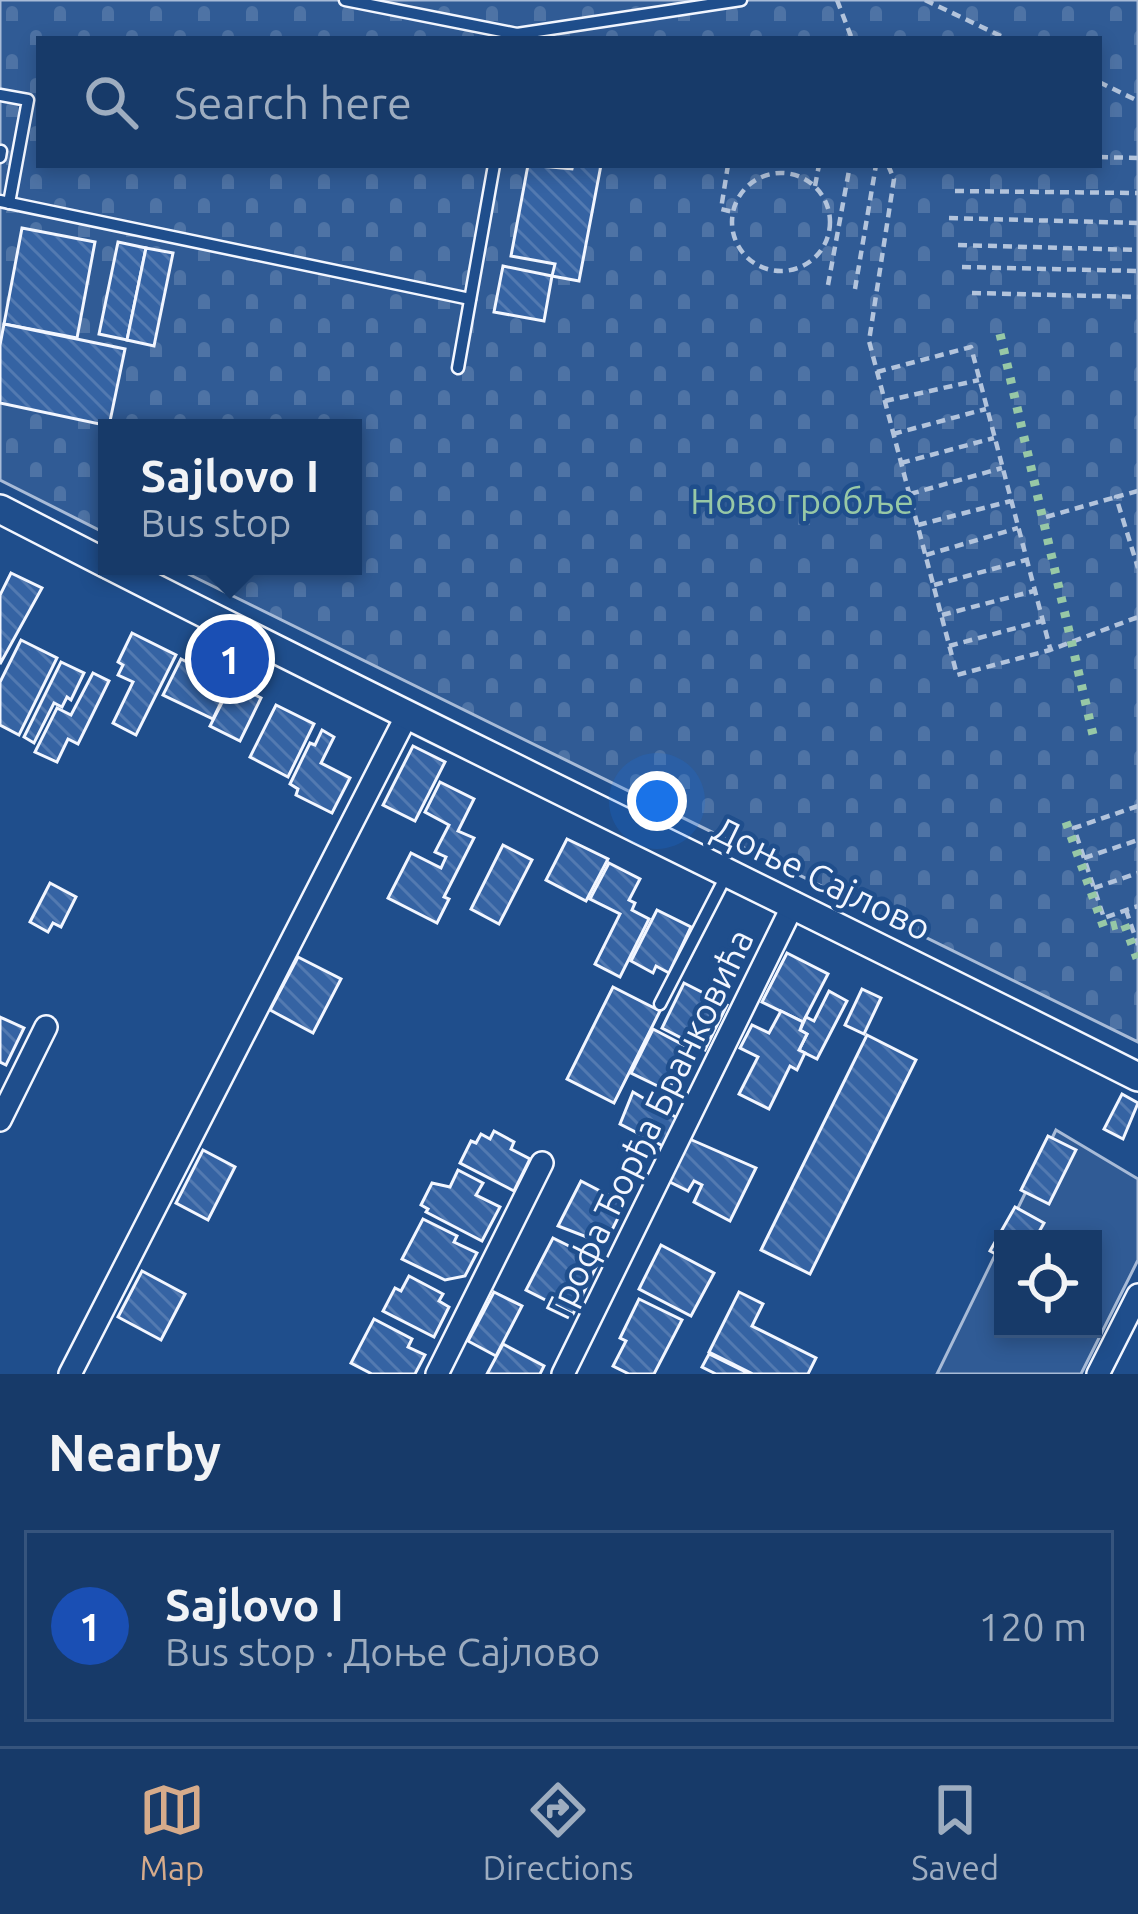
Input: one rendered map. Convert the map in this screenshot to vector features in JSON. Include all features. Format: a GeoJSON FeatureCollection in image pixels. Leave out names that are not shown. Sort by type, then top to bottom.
{"type":"FeatureCollection","features":[{"type":"Feature","properties":{"kind":"street","name":"Доње Сајлово"},"geometry":{"type":"LineString","coordinates":[[0,509],[98,559]]}},
{"type":"Feature","properties":{"kind":"street","name":"Доње Сајлово"},"geometry":{"type":"LineString","coordinates":[[129,575],[1138,1078]]}},
{"type":"Feature","properties":{"kind":"street"},"geometry":{"type":"LineString","coordinates":[[70,1374],[406,717]]}},
{"type":"Feature","properties":{"kind":"street","name":"Грофа Ђорђа Бранковића"},"geometry":{"type":"LineString","coordinates":[[563,1374],[794,903]]}},
{"type":"Feature","properties":{"kind":"street"},"geometry":{"type":"LineString","coordinates":[[0,1120],[46,1027]]}},
{"type":"Feature","properties":{"kind":"street"},"geometry":{"type":"LineString","coordinates":[[437,1374],[542,1163]]}},
{"type":"Feature","properties":{"kind":"street"},"geometry":{"type":"LineString","coordinates":[[1098,1374],[1138,1295]]}},
{"type":"Feature","properties":{"kind":"lane"},"geometry":{"type":"LineString","coordinates":[[345,0],[511,36]]}},
{"type":"Feature","properties":{"kind":"lane"},"geometry":{"type":"LineString","coordinates":[[523,36],[741,0]]}},
{"type":"Feature","properties":{"kind":"lane"},"geometry":{"type":"LineString","coordinates":[[0,95],[28,100],[4,202],[470,299]]}},
{"type":"Feature","properties":{"kind":"lane"},"geometry":{"type":"LineString","coordinates":[[458,368],[493,168]]}},
{"type":"Feature","properties":{"kind":"lane"},"geometry":{"type":"LineString","coordinates":[[660,1004],[728,872]]}},
{"type":"Feature","properties":{"kind":"path"},"geometry":{"type":"LineString","coordinates":[[837,0],[851,36]]}},
{"type":"Feature","properties":{"kind":"path"},"geometry":{"type":"LineString","coordinates":[[925,0],[1001,36]]}},
{"type":"Feature","properties":{"kind":"path"},"geometry":{"type":"LineString","coordinates":[[1102,83],[1138,101]]}},
{"type":"Feature","properties":{"kind":"path"},"geometry":{"type":"LineString","coordinates":[[1102,157],[1138,158]]}},
{"type":"Feature","properties":{"kind":"path"},"geometry":{"type":"LineString","coordinates":[[728,168],[721,209],[733,212]]}},
{"type":"Feature","properties":{"kind":"path"},"geometry":{"type":"LineString","coordinates":[[757,179],[759,168]]}},
{"type":"Feature","properties":{"kind":"path"},"geometry":{"type":"LineString","coordinates":[[788,173],[789,168]]}},
{"type":"Feature","properties":{"kind":"path"},"geometry":{"type":"LineString","coordinates":[[815,186],[818,168]]}},
{"type":"Feature","properties":{"kind":"path"},"geometry":{"type":"LineString","coordinates":[[828,285],[849,168]]}},
{"type":"Feature","properties":{"kind":"path"},"geometry":{"type":"LineString","coordinates":[[855,289],[875,168]]}},
{"type":"Feature","properties":{"kind":"path"},"geometry":{"type":"LineString","coordinates":[[890,168],[894,179],[869,341],[957,675],[1050,650],[1138,617]]}},
{"type":"Feature","properties":{"kind":"path"},"geometry":{"type":"LineString","coordinates":[[788,173],[815,186],[829,212],[829,232],[808,263],[781,272],[763,268],[740,249],[733,212],[740,194],[757,179],[788,173]]}},
{"type":"Feature","properties":{"kind":"path"},"geometry":{"type":"LineString","coordinates":[[955,190],[1138,194]]}},
{"type":"Feature","properties":{"kind":"path"},"geometry":{"type":"LineString","coordinates":[[949,218],[1138,223]]}},
{"type":"Feature","properties":{"kind":"path"},"geometry":{"type":"LineString","coordinates":[[829,232],[838,234]]}},
{"type":"Feature","properties":{"kind":"path"},"geometry":{"type":"LineString","coordinates":[[958,245],[1138,250]]}},
{"type":"Feature","properties":{"kind":"path"},"geometry":{"type":"LineString","coordinates":[[962,267],[1138,271]]}},
{"type":"Feature","properties":{"kind":"path"},"geometry":{"type":"LineString","coordinates":[[972,293],[1138,297]]}},
{"type":"Feature","properties":{"kind":"path"},"geometry":{"type":"LineString","coordinates":[[878,372],[971,347],[1050,650]]}},
{"type":"Feature","properties":{"kind":"path"},"geometry":{"type":"LineString","coordinates":[[885,401],[980,380]]}},
{"type":"Feature","properties":{"kind":"path"},"geometry":{"type":"LineString","coordinates":[[893,434],[987,409]]}},
{"type":"Feature","properties":{"kind":"path"},"geometry":{"type":"LineString","coordinates":[[902,463],[994,438]]}},
{"type":"Feature","properties":{"kind":"path"},"geometry":{"type":"LineString","coordinates":[[910,494],[1003,468]]}},
{"type":"Feature","properties":{"kind":"path"},"geometry":{"type":"LineString","coordinates":[[1046,517],[1138,491]]}},
{"type":"Feature","properties":{"kind":"path"},"geometry":{"type":"LineString","coordinates":[[1116,497],[1138,568]]}},
{"type":"Feature","properties":{"kind":"path"},"geometry":{"type":"LineString","coordinates":[[918,525],[1011,501]]}},
{"type":"Feature","properties":{"kind":"path"},"geometry":{"type":"LineString","coordinates":[[926,555],[1018,528]]}},
{"type":"Feature","properties":{"kind":"path"},"geometry":{"type":"LineString","coordinates":[[934,585],[1026,560]]}},
{"type":"Feature","properties":{"kind":"path"},"geometry":{"type":"LineString","coordinates":[[942,615],[1034,591]]}},
{"type":"Feature","properties":{"kind":"path"},"geometry":{"type":"LineString","coordinates":[[950,646],[1042,622]]}},
{"type":"Feature","properties":{"kind":"path"},"geometry":{"type":"LineString","coordinates":[[1138,806],[1074,828],[1104,918],[1138,906]]}},
{"type":"Feature","properties":{"kind":"path"},"geometry":{"type":"LineString","coordinates":[[1084,858],[1138,839]]}},
{"type":"Feature","properties":{"kind":"path"},"geometry":{"type":"LineString","coordinates":[[1094,888],[1138,873]]}},
{"type":"Feature","properties":{"kind":"path"},"geometry":{"type":"LineString","coordinates":[[1126,910],[1137,940]]}},
{"type":"Feature","properties":{"kind":"green space","name":"Ново гробље"},"geometry":{"type":"Polygon","coordinates":[[[0,0],[1138,0],[1138,1042],[190,575],[362,575],[362,419],[98,419],[98,529],[0,480],[0,0]]]}},
{"type":"Feature","properties":{"kind":"green space"},"geometry":{"type":"Polygon","coordinates":[[[1056,1130],[1138,1179],[1138,1260],[1102,1332],[1102,1230],[1007,1230],[1056,1130]]]}},
{"type":"Feature","properties":{"kind":"green space"},"geometry":{"type":"Polygon","coordinates":[[[994,1257],[994,1338],[1099,1338],[1081,1374],[937,1374],[994,1257]]]}},
{"type":"Feature","properties":{"kind":"building"},"geometry":{"type":"Polygon","coordinates":[[[527,168],[600,168],[579,281],[552,276],[555,264],[511,256],[527,168]]]}},
{"type":"Feature","properties":{"kind":"building"},"geometry":{"type":"Polygon","coordinates":[[[22,228],[95,242],[77,338],[4,324],[22,228]]]}},
{"type":"Feature","properties":{"kind":"building"},"geometry":{"type":"Polygon","coordinates":[[[118,242],[146,248],[127,340],[99,334],[118,242]]]}},
{"type":"Feature","properties":{"kind":"building"},"geometry":{"type":"Polygon","coordinates":[[[146,248],[173,253],[154,346],[127,340],[146,248]]]}},
{"type":"Feature","properties":{"kind":"building"},"geometry":{"type":"Polygon","coordinates":[[[503,266],[552,276],[544,321],[494,312],[503,266]]]}},
{"type":"Feature","properties":{"kind":"building"},"geometry":{"type":"Polygon","coordinates":[[[4,324],[125,349],[110,419],[98,419],[98,424],[0,403],[4,324]]]}},
{"type":"Feature","properties":{"kind":"building"},"geometry":{"type":"Polygon","coordinates":[[[11,573],[42,588],[0,664],[0,595],[11,573]]]}},
{"type":"Feature","properties":{"kind":"building"},"geometry":{"type":"Polygon","coordinates":[[[132,633],[176,655],[136,735],[113,723],[133,682],[118,675],[123,665],[118,662],[132,633]]]}},
{"type":"Feature","properties":{"kind":"building"},"geometry":{"type":"Polygon","coordinates":[[[21,640],[57,658],[19,735],[0,725],[0,682],[21,640]]]}},
{"type":"Feature","properties":{"kind":"building"},"geometry":{"type":"Polygon","coordinates":[[[181,659],[230,684],[213,719],[163,695],[181,659]]]}},
{"type":"Feature","properties":{"kind":"building"},"geometry":{"type":"Polygon","coordinates":[[[61,662],[84,673],[71,700],[67,697],[62,707],[54,703],[34,743],[24,737],[61,662]]]}},
{"type":"Feature","properties":{"kind":"building"},"geometry":{"type":"Polygon","coordinates":[[[93,673],[109,681],[78,744],[68,739],[57,762],[35,752],[57,708],[71,715],[93,673]]]}},
{"type":"Feature","properties":{"kind":"building"},"geometry":{"type":"Polygon","coordinates":[[[232,683],[261,698],[240,741],[210,726],[232,683]]]}},
{"type":"Feature","properties":{"kind":"building"},"geometry":{"type":"Polygon","coordinates":[[[276,705],[314,724],[288,777],[250,757],[276,705]]]}},
{"type":"Feature","properties":{"kind":"building"},"geometry":{"type":"Polygon","coordinates":[[[322,730],[334,737],[321,763],[350,778],[332,813],[296,795],[298,789],[290,784],[310,743],[315,745],[322,730]]]}},
{"type":"Feature","properties":{"kind":"building"},"geometry":{"type":"Polygon","coordinates":[[[413,746],[445,762],[415,821],[383,805],[413,746]]]}},
{"type":"Feature","properties":{"kind":"building"},"geometry":{"type":"Polygon","coordinates":[[[440,782],[474,799],[458,831],[474,838],[444,897],[449,899],[437,923],[388,898],[411,853],[441,868],[446,857],[435,852],[449,825],[425,812],[440,782]]]}},
{"type":"Feature","properties":{"kind":"building"},"geometry":{"type":"Polygon","coordinates":[[[567,839],[608,859],[586,901],[546,880],[567,839]]]}},
{"type":"Feature","properties":{"kind":"building"},"geometry":{"type":"Polygon","coordinates":[[[503,845],[532,860],[499,924],[471,909],[503,845]]]}},
{"type":"Feature","properties":{"kind":"building"},"geometry":{"type":"Polygon","coordinates":[[[609,863],[640,879],[629,900],[635,903],[632,910],[649,919],[620,977],[595,964],[620,914],[590,899],[609,863]]]}},
{"type":"Feature","properties":{"kind":"building"},"geometry":{"type":"Polygon","coordinates":[[[50,883],[76,897],[61,927],[53,923],[48,932],[30,922],[50,883]]]}},
{"type":"Feature","properties":{"kind":"building"},"geometry":{"type":"Polygon","coordinates":[[[657,910],[691,927],[669,973],[656,966],[653,973],[631,961],[657,910]]]}},
{"type":"Feature","properties":{"kind":"building"},"geometry":{"type":"Polygon","coordinates":[[[787,953],[828,974],[803,1022],[762,1002],[787,953]]]}},
{"type":"Feature","properties":{"kind":"building"},"geometry":{"type":"Polygon","coordinates":[[[298,957],[341,979],[313,1033],[270,1010],[298,957]]]}},
{"type":"Feature","properties":{"kind":"building"},"geometry":{"type":"Polygon","coordinates":[[[684,983],[727,1005],[705,1050],[662,1028],[684,983]]]}},
{"type":"Feature","properties":{"kind":"building"},"geometry":{"type":"Polygon","coordinates":[[[613,987],[660,1011],[614,1103],[567,1079],[613,987]]]}},
{"type":"Feature","properties":{"kind":"building"},"geometry":{"type":"Polygon","coordinates":[[[862,989],[881,998],[864,1034],[845,1025],[862,989]]]}},
{"type":"Feature","properties":{"kind":"building"},"geometry":{"type":"Polygon","coordinates":[[[829,991],[847,1001],[817,1059],[799,1050],[807,1034],[800,1030],[806,1017],[814,1021],[829,991]]]}},
{"type":"Feature","properties":{"kind":"building"},"geometry":{"type":"Polygon","coordinates":[[[781,1011],[803,1022],[800,1030],[807,1034],[799,1050],[805,1053],[797,1070],[790,1066],[769,1109],[739,1094],[758,1057],[740,1048],[752,1025],[769,1033],[781,1011]]]}},
{"type":"Feature","properties":{"kind":"building"},"geometry":{"type":"Polygon","coordinates":[[[0,1017],[24,1028],[6,1065],[0,1062],[0,1017]]]}},
{"type":"Feature","properties":{"kind":"building"},"geometry":{"type":"Polygon","coordinates":[[[653,1029],[689,1048],[668,1091],[631,1073],[653,1029]]]}},
{"type":"Feature","properties":{"kind":"building"},"geometry":{"type":"Polygon","coordinates":[[[867,1035],[916,1060],[810,1274],[761,1250],[867,1035]]]}},
{"type":"Feature","properties":{"kind":"building"},"geometry":{"type":"Polygon","coordinates":[[[633,1092],[679,1119],[665,1147],[620,1124],[633,1092]]]}},
{"type":"Feature","properties":{"kind":"building"},"geometry":{"type":"Polygon","coordinates":[[[1122,1094],[1138,1103],[1123,1139],[1104,1129],[1122,1094]]]}},
{"type":"Feature","properties":{"kind":"building"},"geometry":{"type":"Polygon","coordinates":[[[494,1131],[514,1142],[511,1149],[530,1159],[514,1191],[460,1163],[471,1141],[476,1143],[481,1134],[490,1139],[494,1131]]]}},
{"type":"Feature","properties":{"kind":"building"},"geometry":{"type":"Polygon","coordinates":[[[1048,1136],[1076,1150],[1049,1204],[1021,1190],[1048,1136]]]}},
{"type":"Feature","properties":{"kind":"building"},"geometry":{"type":"Polygon","coordinates":[[[685,1137],[756,1168],[730,1221],[694,1202],[702,1185],[694,1181],[688,1191],[668,1181],[685,1137]]]}},
{"type":"Feature","properties":{"kind":"building"},"geometry":{"type":"Polygon","coordinates":[[[203,1150],[235,1167],[208,1220],[176,1203],[203,1150]]]}},
{"type":"Feature","properties":{"kind":"building"},"geometry":{"type":"Polygon","coordinates":[[[458,1170],[483,1183],[476,1195],[500,1207],[482,1241],[421,1205],[432,1183],[450,1187],[458,1170]]]}},
{"type":"Feature","properties":{"kind":"building"},"geometry":{"type":"Polygon","coordinates":[[[581,1181],[625,1204],[605,1244],[558,1226],[581,1181]]]}},
{"type":"Feature","properties":{"kind":"building"},"geometry":{"type":"Polygon","coordinates":[[[1015,1207],[1044,1223],[1040,1230],[1002,1230],[1015,1207]]]}},
{"type":"Feature","properties":{"kind":"building"},"geometry":{"type":"Polygon","coordinates":[[[423,1219],[457,1236],[454,1242],[477,1253],[465,1276],[445,1280],[402,1259],[423,1219]]]}},
{"type":"Feature","properties":{"kind":"building"},"geometry":{"type":"Polygon","coordinates":[[[553,1238],[599,1261],[573,1314],[526,1290],[553,1238]]]}},
{"type":"Feature","properties":{"kind":"building"},"geometry":{"type":"Polygon","coordinates":[[[661,1245],[714,1273],[691,1316],[639,1289],[661,1245]]]}},
{"type":"Feature","properties":{"kind":"building"},"geometry":{"type":"Polygon","coordinates":[[[142,1271],[185,1294],[161,1340],[118,1317],[142,1271]]]}},
{"type":"Feature","properties":{"kind":"building"},"geometry":{"type":"Polygon","coordinates":[[[409,1276],[443,1294],[439,1301],[449,1307],[434,1337],[383,1311],[395,1288],[401,1291],[409,1276]]]}},
{"type":"Feature","properties":{"kind":"building"},"geometry":{"type":"Polygon","coordinates":[[[494,1292],[522,1306],[496,1356],[468,1341],[494,1292]]]}},
{"type":"Feature","properties":{"kind":"building"},"geometry":{"type":"Polygon","coordinates":[[[739,1292],[763,1304],[752,1326],[816,1358],[808,1374],[753,1374],[709,1352],[739,1292]]]}},
{"type":"Feature","properties":{"kind":"building"},"geometry":{"type":"Polygon","coordinates":[[[639,1299],[682,1320],[654,1374],[629,1374],[613,1366],[626,1341],[620,1338],[639,1299]]]}},
{"type":"Feature","properties":{"kind":"building"},"geometry":{"type":"Polygon","coordinates":[[[374,1319],[412,1339],[408,1347],[425,1355],[415,1374],[372,1374],[351,1363],[374,1319]]]}},
{"type":"Feature","properties":{"kind":"building"},"geometry":{"type":"Polygon","coordinates":[[[503,1344],[544,1366],[540,1374],[487,1374],[503,1344]]]}},
{"type":"Feature","properties":{"kind":"building"},"geometry":{"type":"Polygon","coordinates":[[[709,1354],[750,1374],[716,1374],[702,1367],[709,1354]]]}},
{"type":"Feature","properties":{"kind":"hedge"},"geometry":{"type":"LineString","coordinates":[[1000,334],[1094,739]]}},
{"type":"Feature","properties":{"kind":"hedge"},"geometry":{"type":"LineString","coordinates":[[1066,822],[1104,928],[1124,923],[1138,961]]}},
{"type":"Feature","properties":{"kind":"place","name":"Sajlovo I"},"geometry":{"type":"Point","coordinates":[230,659]}}]}
